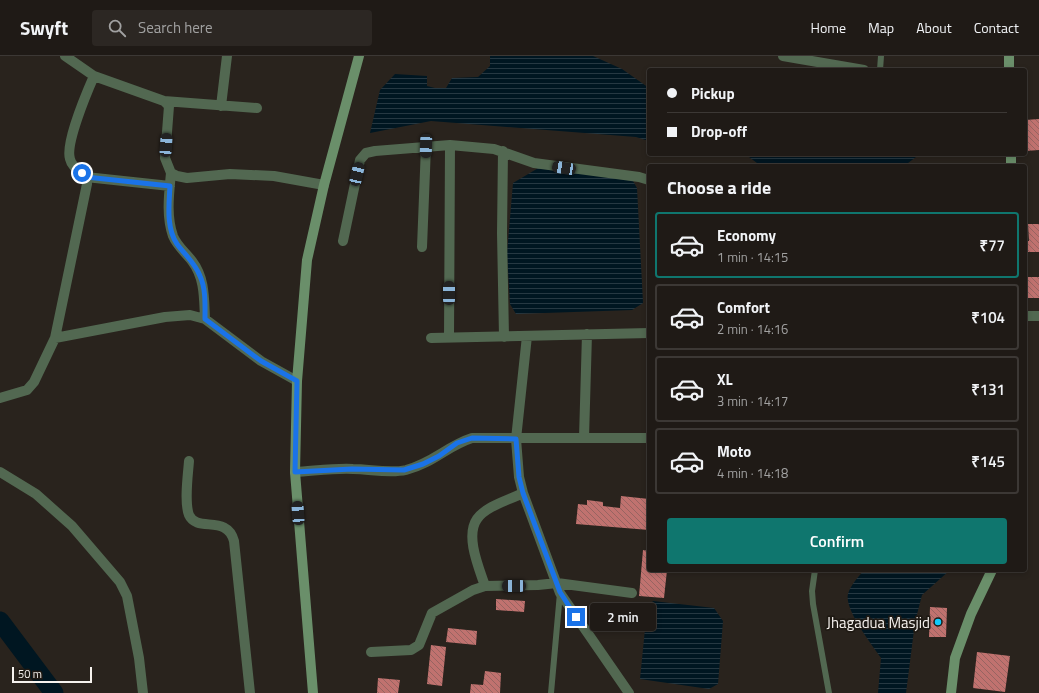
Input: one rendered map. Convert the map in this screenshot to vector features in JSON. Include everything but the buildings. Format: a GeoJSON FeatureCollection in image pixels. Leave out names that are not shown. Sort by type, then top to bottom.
{"type":"FeatureCollection","features":[{"type":"Feature","properties":{"kind":"street"},"geometry":{"type":"LineString","coordinates":[[65,56],[94,76],[164,101],[257,108]]}},
{"type":"Feature","properties":{"kind":"street"},"geometry":{"type":"LineString","coordinates":[[221,106],[227,56]]}},
{"type":"Feature","properties":{"kind":"street"},"geometry":{"type":"LineString","coordinates":[[313,693],[295,472],[297,381],[307,260],[324,185],[359,56]]}},
{"type":"Feature","properties":{"kind":"street"},"geometry":{"type":"LineString","coordinates":[[783,56],[852,68]]}},
{"type":"Feature","properties":{"kind":"street"},"geometry":{"type":"LineString","coordinates":[[1009,56],[1009,68]]}},
{"type":"Feature","properties":{"kind":"street"},"geometry":{"type":"LineString","coordinates":[[94,76],[81,107],[68,152],[73,166],[86,177],[170,186]]}},
{"type":"Feature","properties":{"kind":"street"},"geometry":{"type":"LineString","coordinates":[[164,101],[169,106],[165,158],[171,173],[168,208],[173,236],[193,262],[201,277],[204,287],[205,319]]}},
{"type":"Feature","properties":{"kind":"street"},"geometry":{"type":"LineString","coordinates":[[449,338],[450,145]]}},
{"type":"Feature","properties":{"kind":"street"},"geometry":{"type":"LineString","coordinates":[[343,241],[360,160],[366,153],[375,151],[450,145],[503,151],[534,163],[639,177],[647,179]]}},
{"type":"Feature","properties":{"kind":"street"},"geometry":{"type":"LineString","coordinates":[[422,247],[426,146]]}},
{"type":"Feature","properties":{"kind":"street"},"geometry":{"type":"LineString","coordinates":[[503,151],[502,233],[504,337]]}},
{"type":"Feature","properties":{"kind":"street"},"geometry":{"type":"LineString","coordinates":[[171,173],[187,178],[230,174],[274,176],[324,185]]}},
{"type":"Feature","properties":{"kind":"street"},"geometry":{"type":"LineString","coordinates":[[0,398],[27,390],[34,382],[55,338],[87,184],[86,177]]}},
{"type":"Feature","properties":{"kind":"street"},"geometry":{"type":"LineString","coordinates":[[55,338],[165,317],[190,315],[205,319],[261,361],[297,381]]}},
{"type":"Feature","properties":{"kind":"street"},"geometry":{"type":"LineString","coordinates":[[1027,316],[1039,316]]}},
{"type":"Feature","properties":{"kind":"street"},"geometry":{"type":"LineString","coordinates":[[431,338],[647,333]]}},
{"type":"Feature","properties":{"kind":"street"},"geometry":{"type":"LineString","coordinates":[[584,438],[587,334]]}},
{"type":"Feature","properties":{"kind":"street"},"geometry":{"type":"LineString","coordinates":[[527,336],[516,439],[519,477],[523,493],[559,588],[629,693]]}},
{"type":"Feature","properties":{"kind":"street"},"geometry":{"type":"LineString","coordinates":[[295,472],[352,469],[404,470],[423,464],[439,456],[457,443],[472,438],[647,438]]}},
{"type":"Feature","properties":{"kind":"street"},"geometry":{"type":"LineString","coordinates":[[189,461],[187,505],[189,515],[195,522],[227,528],[232,533],[250,693]]}},
{"type":"Feature","properties":{"kind":"street"},"geometry":{"type":"LineString","coordinates":[[0,472],[36,494],[72,526],[120,582],[127,596],[139,658],[143,693]]}},
{"type":"Feature","properties":{"kind":"street"},"geometry":{"type":"LineString","coordinates":[[485,586],[473,548],[476,520],[493,507],[523,493]]}},
{"type":"Feature","properties":{"kind":"street"},"geometry":{"type":"LineString","coordinates":[[951,693],[955,658],[972,614],[991,572]]}},
{"type":"Feature","properties":{"kind":"street"},"geometry":{"type":"LineString","coordinates":[[371,652],[411,650],[420,645],[432,613],[466,593],[485,586],[538,585],[559,588],[632,593]]}},
{"type":"Feature","properties":{"kind":"lane"},"geometry":{"type":"LineString","coordinates":[[880,56],[880,68]]}},
{"type":"Feature","properties":{"kind":"lane"},"geometry":{"type":"LineString","coordinates":[[815,572],[812,591],[813,604],[829,693]]}},
{"type":"Feature","properties":{"kind":"lane"},"geometry":{"type":"LineString","coordinates":[[552,693],[559,588]]}},
{"type":"Feature","properties":{"kind":"water"},"geometry":{"type":"Polygon","coordinates":[[[490,56],[593,56],[622,69],[647,87],[647,140],[636,137],[431,121],[370,133],[380,90],[395,74],[427,76],[427,86],[446,88],[452,78],[478,77],[490,66],[490,56]]]}},
{"type":"Feature","properties":{"kind":"water"},"geometry":{"type":"Polygon","coordinates":[[[748,156],[917,156],[907,164],[758,164],[748,156]]]}},
{"type":"Feature","properties":{"kind":"water"},"geometry":{"type":"Polygon","coordinates":[[[540,167],[633,181],[637,188],[643,303],[632,310],[516,314],[510,304],[507,253],[513,183],[540,167]]]}},
{"type":"Feature","properties":{"kind":"water"},"geometry":{"type":"Polygon","coordinates":[[[862,572],[948,572],[922,595],[915,622],[906,693],[878,693],[881,658],[854,617],[848,601],[848,594],[855,581],[862,572]]]}},
{"type":"Feature","properties":{"kind":"water"},"geometry":{"type":"Polygon","coordinates":[[[653,601],[714,608],[723,621],[718,684],[709,689],[640,679],[647,609],[653,601]]]}},
{"type":"Feature","properties":{"kind":"waterway"},"geometry":{"type":"LineString","coordinates":[[0,621],[54,693]]}},
{"type":"Feature","properties":{"kind":"place","name":"Jhagadua Masjid"},"geometry":{"type":"Point","coordinates":[938,622]}},
{"type":"Feature","properties":{"kind":"route"},"geometry":{"type":"LineString","coordinates":[[82,173],[86,177],[170,186],[168,208],[173,236],[177,244],[193,262],[201,277],[204,287],[205,319],[261,361],[297,381],[295,472],[352,469],[385,471],[404,470],[423,464],[439,456],[457,443],[472,438],[516,439],[519,477],[523,493],[560,592],[576,617]]}}]}
